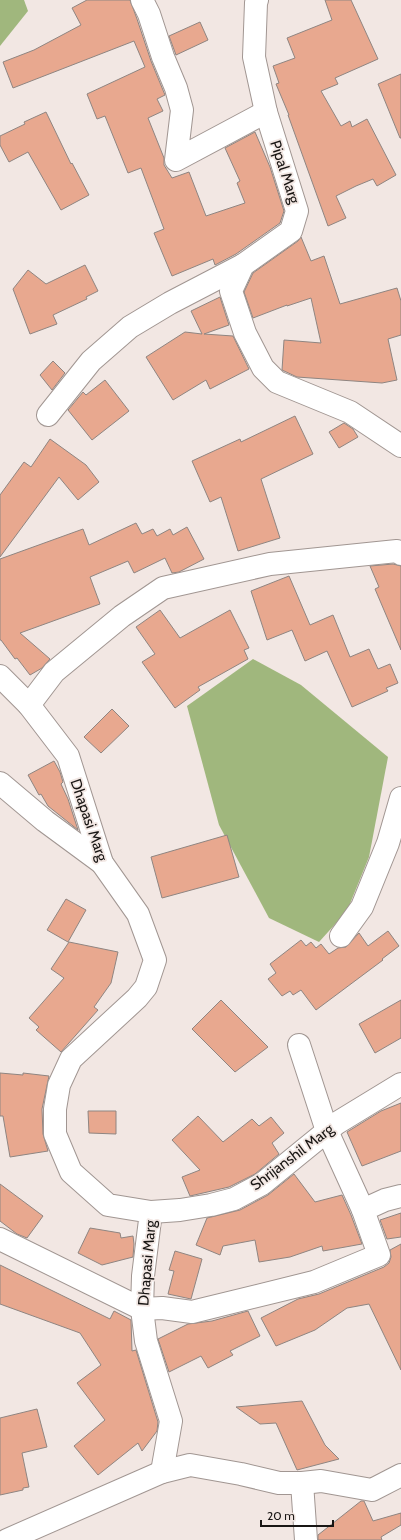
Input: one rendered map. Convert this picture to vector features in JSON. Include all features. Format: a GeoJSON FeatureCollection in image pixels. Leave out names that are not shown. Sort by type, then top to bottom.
{"type":"FeatureCollection","features":[{"type":"Feature","properties":{"kind":"street"},"geometry":{"type":"LineString","coordinates":[[142,0],[149,14],[163,57],[176,88],[182,110],[176,160],[266,112]]}},
{"type":"Feature","properties":{"kind":"street","name":"Pipal Marg"},"geometry":{"type":"LineString","coordinates":[[48,415],[91,361],[130,327],[170,303],[243,265],[291,231],[297,211],[266,112],[254,57],[257,0]]}},
{"type":"Feature","properties":{"kind":"street"},"geometry":{"type":"LineString","coordinates":[[243,265],[232,291],[245,333],[263,368],[277,382],[350,412],[401,446]]}},
{"type":"Feature","properties":{"kind":"street"},"geometry":{"type":"LineString","coordinates":[[29,705],[54,672],[122,616],[163,588],[270,564],[397,551],[401,554]]}},
{"type":"Feature","properties":{"kind":"street","name":"Dhapasi Marg"},"geometry":{"type":"LineString","coordinates":[[0,676],[29,705],[68,756],[102,863],[138,914],[155,960],[146,987],[137,998],[71,1059],[59,1085],[55,1109],[55,1134],[71,1172],[108,1206],[151,1212],[143,1276],[142,1309],[146,1341],[171,1421],[162,1472]]}},
{"type":"Feature","properties":{"kind":"street"},"geometry":{"type":"LineString","coordinates":[[0,783],[45,821],[102,863]]}},
{"type":"Feature","properties":{"kind":"street"},"geometry":{"type":"LineString","coordinates":[[340,936],[362,907],[388,843],[401,798]]}},
{"type":"Feature","properties":{"kind":"street"},"geometry":{"type":"LineString","coordinates":[[0,1239],[142,1309],[162,1308],[192,1312],[314,1282],[379,1255],[363,1210],[327,1131],[299,1045]]}},
{"type":"Feature","properties":{"kind":"street","name":"Shrijanshil Marg"},"geometry":{"type":"LineString","coordinates":[[151,1212],[180,1210],[211,1205],[234,1199],[262,1184],[337,1123],[401,1084]]}},
{"type":"Feature","properties":{"kind":"street"},"geometry":{"type":"LineString","coordinates":[[363,1210],[385,1200],[401,1196]]}},
{"type":"Feature","properties":{"kind":"street"},"geometry":{"type":"LineString","coordinates":[[7,1540],[162,1472],[190,1465],[241,1474],[279,1483],[321,1481],[372,1490],[401,1475]]}},
{"type":"Feature","properties":{"kind":"street"},"geometry":{"type":"LineString","coordinates":[[302,1483],[306,1540]]}},
{"type":"Feature","properties":{"kind":"green space"},"geometry":{"type":"Polygon","coordinates":[[[0,0],[24,0],[28,11],[0,46],[0,0]]]}},
{"type":"Feature","properties":{"kind":"green space"},"geometry":{"type":"Polygon","coordinates":[[[253,659],[301,685],[388,757],[369,857],[347,911],[319,942],[269,918],[219,825],[187,706],[253,659]]]}},
{"type":"Feature","properties":{"kind":"building"},"geometry":{"type":"Polygon","coordinates":[[[87,0],[130,0],[151,61],[165,95],[157,99],[163,111],[148,118],[164,158],[164,165],[172,178],[189,172],[206,216],[245,203],[237,183],[240,181],[225,148],[255,132],[270,167],[284,211],[280,223],[236,254],[215,265],[213,259],[172,276],[154,233],[164,229],[141,168],[128,173],[105,116],[97,119],[87,94],[145,67],[134,41],[13,88],[3,62],[34,50],[81,25],[72,8],[87,0]]]}},
{"type":"Feature","properties":{"kind":"building"},"geometry":{"type":"Polygon","coordinates":[[[325,0],[351,0],[378,59],[335,78],[338,84],[321,91],[341,126],[350,121],[352,127],[367,119],[396,175],[377,186],[373,179],[336,196],[346,218],[328,226],[289,115],[276,84],[279,83],[273,66],[295,58],[287,38],[332,20],[325,0]]]}},
{"type":"Feature","properties":{"kind":"building"},"geometry":{"type":"Polygon","coordinates":[[[200,22],[208,40],[176,55],[169,36],[200,22]]]}},
{"type":"Feature","properties":{"kind":"building"},"geometry":{"type":"Polygon","coordinates":[[[401,74],[401,138],[400,138],[378,84],[401,74]]]}},
{"type":"Feature","properties":{"kind":"building"},"geometry":{"type":"Polygon","coordinates":[[[46,112],[71,164],[72,163],[89,195],[61,210],[28,152],[9,162],[0,145],[0,136],[25,124],[24,122],[46,112]]]}},
{"type":"Feature","properties":{"kind":"building"},"geometry":{"type":"Polygon","coordinates":[[[301,237],[311,261],[324,256],[340,304],[397,288],[401,301],[401,335],[388,339],[397,380],[382,383],[297,377],[282,370],[284,340],[321,343],[311,298],[287,305],[253,318],[244,292],[253,273],[298,241],[301,237]]]}},
{"type":"Feature","properties":{"kind":"building"},"geometry":{"type":"Polygon","coordinates":[[[85,265],[98,291],[86,297],[87,299],[53,315],[57,324],[30,334],[13,289],[28,270],[46,284],[85,265]]]}},
{"type":"Feature","properties":{"kind":"building"},"geometry":{"type":"Polygon","coordinates":[[[220,297],[229,325],[204,334],[233,336],[249,369],[210,389],[206,380],[173,400],[146,357],[185,332],[202,334],[191,311],[220,297]]]}},
{"type":"Feature","properties":{"kind":"building"},"geometry":{"type":"Polygon","coordinates":[[[53,361],[65,373],[52,390],[40,375],[53,361]]]}},
{"type":"Feature","properties":{"kind":"building"},"geometry":{"type":"Polygon","coordinates":[[[105,380],[129,411],[92,440],[68,410],[83,392],[86,395],[105,380]]]}},
{"type":"Feature","properties":{"kind":"building"},"geometry":{"type":"Polygon","coordinates":[[[295,416],[313,454],[261,479],[280,538],[238,551],[221,497],[210,502],[192,461],[240,439],[241,442],[295,416]]]}},
{"type":"Feature","properties":{"kind":"building"},"geometry":{"type":"Polygon","coordinates":[[[344,423],[353,429],[358,437],[339,448],[329,432],[344,423]]]}},
{"type":"Feature","properties":{"kind":"building"},"geometry":{"type":"Polygon","coordinates":[[[50,439],[86,465],[99,482],[78,500],[59,477],[0,557],[0,495],[24,462],[31,467],[50,439]]]}},
{"type":"Feature","properties":{"kind":"building"},"geometry":{"type":"Polygon","coordinates":[[[136,523],[142,534],[153,529],[157,536],[170,529],[173,535],[187,527],[204,559],[179,572],[172,573],[165,558],[134,573],[128,561],[90,577],[100,604],[20,633],[50,659],[42,668],[30,675],[0,640],[0,559],[83,529],[89,545],[136,523]]]}},
{"type":"Feature","properties":{"kind":"building"},"geometry":{"type":"Polygon","coordinates":[[[393,564],[401,566],[401,650],[375,589],[379,587],[370,566],[393,564]]]}},
{"type":"Feature","properties":{"kind":"building"},"geometry":{"type":"Polygon","coordinates":[[[289,576],[310,625],[333,615],[350,657],[369,649],[378,669],[390,664],[398,683],[386,688],[388,691],[352,707],[327,651],[305,661],[292,630],[267,640],[251,591],[289,576]]]}},
{"type":"Feature","properties":{"kind":"building"},"geometry":{"type":"Polygon","coordinates":[[[160,610],[180,638],[230,610],[249,648],[244,650],[248,659],[198,687],[200,690],[175,708],[142,662],[155,654],[136,627],[160,610]]]}},
{"type":"Feature","properties":{"kind":"building"},"geometry":{"type":"Polygon","coordinates":[[[112,709],[129,726],[101,753],[84,737],[112,709]]]}},
{"type":"Feature","properties":{"kind":"building"},"geometry":{"type":"Polygon","coordinates":[[[54,761],[60,772],[63,782],[61,784],[68,799],[78,830],[48,806],[41,794],[39,795],[28,775],[54,761]]]}},
{"type":"Feature","properties":{"kind":"building"},"geometry":{"type":"Polygon","coordinates":[[[227,835],[239,877],[162,898],[151,857],[227,835]]]}},
{"type":"Feature","properties":{"kind":"building"},"geometry":{"type":"Polygon","coordinates":[[[66,899],[86,910],[68,942],[47,930],[66,899]]]}},
{"type":"Feature","properties":{"kind":"building"},"geometry":{"type":"Polygon","coordinates":[[[388,931],[399,946],[382,959],[383,960],[316,1010],[301,990],[293,995],[290,991],[282,996],[268,979],[276,973],[270,964],[301,940],[306,946],[311,942],[316,948],[321,944],[329,954],[338,948],[346,947],[359,933],[368,946],[388,931]]]}},
{"type":"Feature","properties":{"kind":"building"},"geometry":{"type":"Polygon","coordinates":[[[69,942],[118,952],[111,983],[94,1007],[98,1010],[61,1052],[36,1030],[39,1027],[29,1018],[64,978],[51,969],[69,942]]]}},
{"type":"Feature","properties":{"kind":"building"},"geometry":{"type":"Polygon","coordinates":[[[221,1000],[268,1047],[235,1072],[192,1029],[221,1000]]]}},
{"type":"Feature","properties":{"kind":"building"},"geometry":{"type":"Polygon","coordinates":[[[401,1000],[401,1038],[375,1053],[359,1024],[401,1000]]]}},
{"type":"Feature","properties":{"kind":"building"},"geometry":{"type":"Polygon","coordinates":[[[0,1073],[23,1075],[23,1073],[49,1076],[42,1109],[43,1134],[48,1151],[10,1157],[3,1116],[0,1116],[0,1073]]]}},
{"type":"Feature","properties":{"kind":"building"},"geometry":{"type":"Polygon","coordinates":[[[401,1103],[401,1151],[362,1166],[347,1132],[381,1111],[401,1103]]]}},
{"type":"Feature","properties":{"kind":"building"},"geometry":{"type":"Polygon","coordinates":[[[88,1111],[116,1111],[116,1134],[89,1133],[88,1111]]]}},
{"type":"Feature","properties":{"kind":"building"},"geometry":{"type":"Polygon","coordinates":[[[198,1116],[223,1142],[252,1119],[259,1126],[271,1117],[284,1133],[272,1143],[279,1154],[255,1174],[229,1187],[190,1196],[182,1177],[200,1170],[172,1140],[198,1116]]]}},
{"type":"Feature","properties":{"kind":"building"},"geometry":{"type":"Polygon","coordinates":[[[294,1174],[315,1202],[342,1195],[362,1244],[323,1251],[322,1246],[290,1257],[259,1262],[255,1240],[223,1246],[220,1255],[196,1245],[207,1218],[240,1210],[268,1195],[294,1174]]]}},
{"type":"Feature","properties":{"kind":"building"},"geometry":{"type":"Polygon","coordinates":[[[0,1184],[43,1216],[27,1238],[17,1234],[0,1221],[0,1184]]]}},
{"type":"Feature","properties":{"kind":"building"},"geometry":{"type":"Polygon","coordinates":[[[401,1213],[401,1237],[387,1239],[380,1220],[401,1213]]]}},
{"type":"Feature","properties":{"kind":"building"},"geometry":{"type":"Polygon","coordinates":[[[90,1228],[120,1233],[121,1238],[133,1236],[133,1257],[102,1265],[78,1253],[90,1228]]]}},
{"type":"Feature","properties":{"kind":"building"},"geometry":{"type":"Polygon","coordinates":[[[401,1244],[401,1370],[369,1304],[347,1308],[315,1330],[276,1346],[261,1318],[298,1299],[319,1294],[384,1267],[389,1263],[391,1257],[390,1250],[401,1244]]]}},
{"type":"Feature","properties":{"kind":"building"},"geometry":{"type":"Polygon","coordinates":[[[175,1251],[202,1259],[191,1299],[168,1294],[174,1271],[169,1270],[175,1251]]]}},
{"type":"Feature","properties":{"kind":"building"},"geometry":{"type":"Polygon","coordinates":[[[0,1265],[110,1319],[114,1311],[131,1320],[132,1351],[136,1350],[158,1422],[157,1431],[142,1451],[138,1443],[98,1475],[74,1446],[105,1420],[77,1383],[101,1365],[80,1333],[0,1304],[0,1265]]]}},
{"type":"Feature","properties":{"kind":"building"},"geometry":{"type":"Polygon","coordinates":[[[248,1311],[260,1336],[230,1351],[233,1355],[208,1368],[201,1356],[169,1372],[158,1339],[188,1324],[212,1321],[248,1311]]]}},
{"type":"Feature","properties":{"kind":"building"},"geometry":{"type":"Polygon","coordinates":[[[302,1401],[325,1445],[339,1459],[297,1470],[276,1423],[260,1424],[236,1407],[302,1401]]]}},
{"type":"Feature","properties":{"kind":"building"},"geometry":{"type":"Polygon","coordinates":[[[37,1409],[47,1447],[22,1453],[29,1487],[23,1488],[23,1490],[0,1495],[0,1418],[37,1409]]]}},
{"type":"Feature","properties":{"kind":"building"},"geometry":{"type":"Polygon","coordinates":[[[361,1501],[364,1501],[373,1521],[401,1513],[401,1525],[381,1537],[382,1540],[318,1540],[318,1535],[361,1501]]]}}]}
